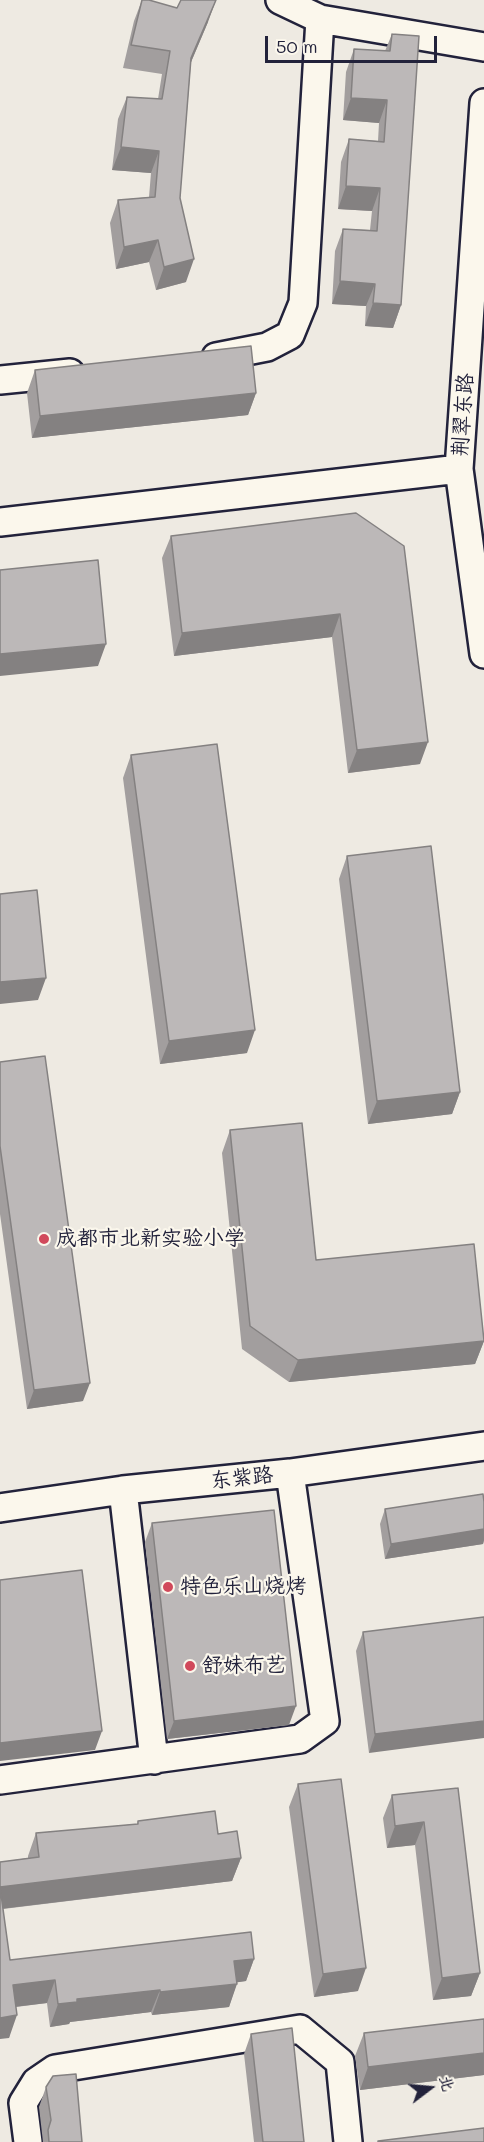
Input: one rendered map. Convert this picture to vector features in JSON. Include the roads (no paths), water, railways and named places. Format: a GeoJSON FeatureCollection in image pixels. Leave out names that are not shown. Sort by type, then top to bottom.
{"type":"FeatureCollection","features":[{"type":"Feature","properties":{"kind":"street"},"geometry":{"type":"LineString","coordinates":[[280,0],[320,19],[484,47]]}},
{"type":"Feature","properties":{"kind":"street"},"geometry":{"type":"LineString","coordinates":[[186,360],[233,355],[267,347],[290,334],[303,303],[320,19]]}},
{"type":"Feature","properties":{"kind":"street","name":"荆翠东路"},"geometry":{"type":"LineString","coordinates":[[484,103],[459,469],[484,654]]}},
{"type":"Feature","properties":{"kind":"street"},"geometry":{"type":"LineString","coordinates":[[0,380],[93,370]]}},
{"type":"Feature","properties":{"kind":"street"},"geometry":{"type":"LineString","coordinates":[[0,522],[459,469]]}},
{"type":"Feature","properties":{"kind":"street","name":"东紫路"},"geometry":{"type":"LineString","coordinates":[[0,1508],[123,1490],[290,1473],[484,1446]]}},
{"type":"Feature","properties":{"kind":"street"},"geometry":{"type":"LineString","coordinates":[[0,1780],[300,1739],[325,1721],[290,1473]]}},
{"type":"Feature","properties":{"kind":"street"},"geometry":{"type":"LineString","coordinates":[[123,1490],[154,1760]]}},
{"type":"Feature","properties":{"kind":"street"},"geometry":{"type":"LineString","coordinates":[[28,2142],[24,2103],[36,2082],[55,2069],[300,2029],[340,2062],[348,2142]]}},
{"type":"Feature","properties":{"kind":"place","name":"成都市北新实验小学"},"geometry":{"type":"Point","coordinates":[44,1239]}},
{"type":"Feature","properties":{"kind":"place","name":"特色乐山烧烤"},"geometry":{"type":"Point","coordinates":[168,1587]}},
{"type":"Feature","properties":{"kind":"place","name":"舒妹布艺"},"geometry":{"type":"Point","coordinates":[190,1666]}}]}
